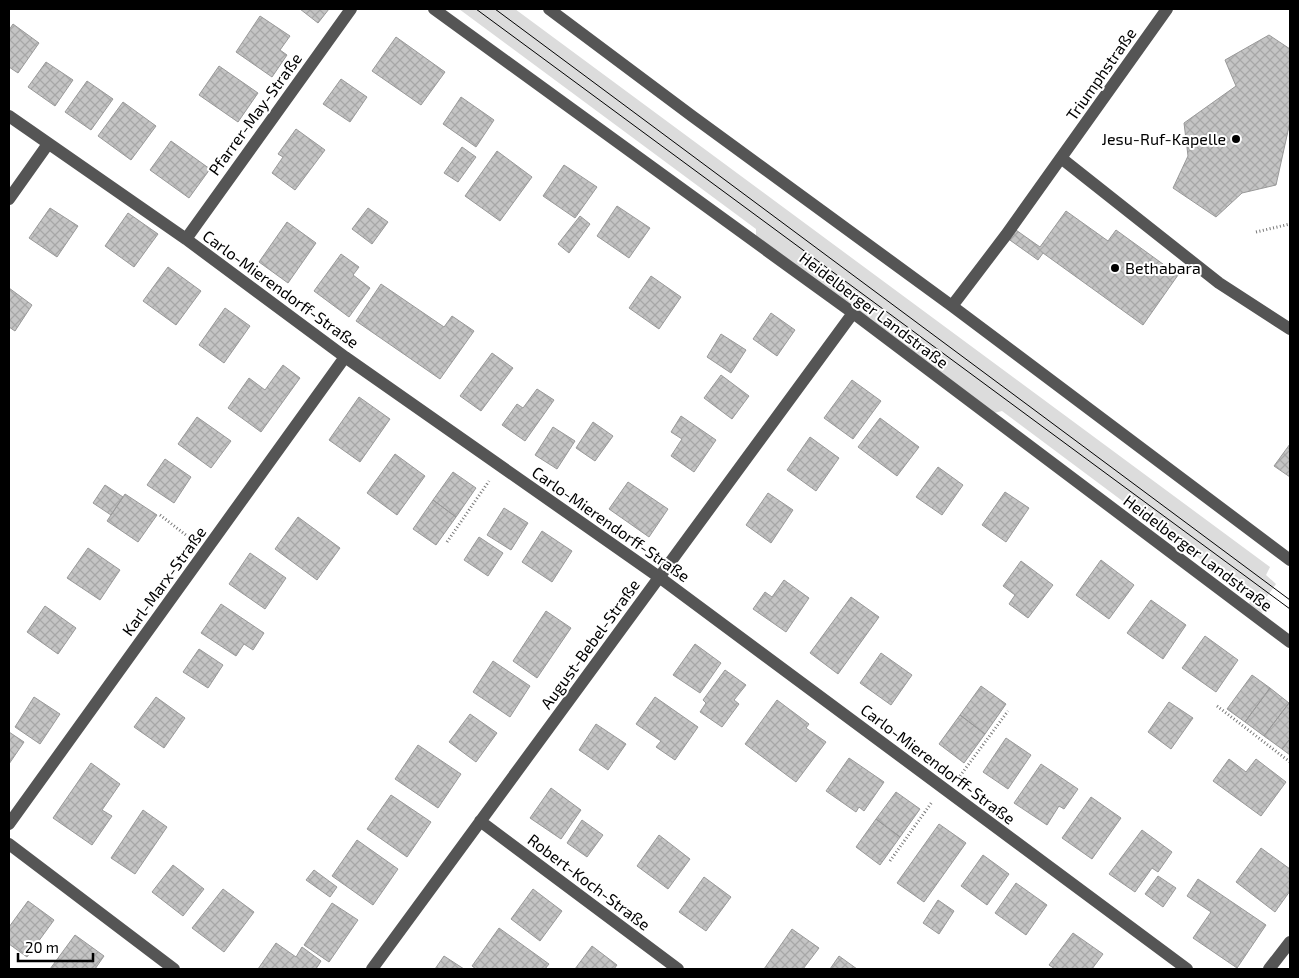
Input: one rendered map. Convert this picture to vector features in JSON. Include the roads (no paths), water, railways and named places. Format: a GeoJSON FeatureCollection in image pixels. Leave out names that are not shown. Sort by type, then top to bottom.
{"type":"FeatureCollection","features":[{"type":"Feature","properties":{"kind":"street","name":"Pfarrer-May-Straße"},"geometry":{"type":"LineString","coordinates":[[186,239],[351,9]]}},
{"type":"Feature","properties":{"kind":"street","name":"Heidelberger Landstraße"},"geometry":{"type":"LineString","coordinates":[[434,9],[852,314],[1290,642]]}},
{"type":"Feature","properties":{"kind":"street"},"geometry":{"type":"LineString","coordinates":[[549,9],[952,306],[1290,560]]}},
{"type":"Feature","properties":{"kind":"street","name":"Triumphstraße"},"geometry":{"type":"LineString","coordinates":[[952,306],[1006,235],[1168,9]]}},
{"type":"Feature","properties":{"kind":"street","name":"Carlo-Mierendorff-Straße"},"geometry":{"type":"LineString","coordinates":[[9,116],[186,239],[345,357],[659,578],[1187,969]]}},
{"type":"Feature","properties":{"kind":"street"},"geometry":{"type":"LineString","coordinates":[[9,198],[48,144]]}},
{"type":"Feature","properties":{"kind":"street"},"geometry":{"type":"LineString","coordinates":[[1062,158],[1219,283],[1290,329]]}},
{"type":"Feature","properties":{"kind":"street","name":"August-Bebel-Straße"},"geometry":{"type":"LineString","coordinates":[[372,969],[852,314]]}},
{"type":"Feature","properties":{"kind":"street","name":"Karl-Marx-Straße"},"geometry":{"type":"LineString","coordinates":[[9,824],[345,357]]}},
{"type":"Feature","properties":{"kind":"street","name":"Robert-Koch-Straße"},"geometry":{"type":"LineString","coordinates":[[480,822],[678,969]]}},
{"type":"Feature","properties":{"kind":"street"},"geometry":{"type":"LineString","coordinates":[[9,844],[174,969]]}},
{"type":"Feature","properties":{"kind":"street"},"geometry":{"type":"LineString","coordinates":[[1269,969],[1290,942]]}},
{"type":"Feature","properties":{"kind":"tram line"},"geometry":{"type":"LineString","coordinates":[[476,9],[1290,609]]}},
{"type":"Feature","properties":{"kind":"tram line"},"geometry":{"type":"LineString","coordinates":[[495,9],[1290,600]]}},
{"type":"Feature","properties":{"kind":"place","name":"Jesu-Ruf-Kapelle"},"geometry":{"type":"Point","coordinates":[1236,139]}},
{"type":"Feature","properties":{"kind":"place","name":"Bethabara"},"geometry":{"type":"Point","coordinates":[1115,268]}}]}
